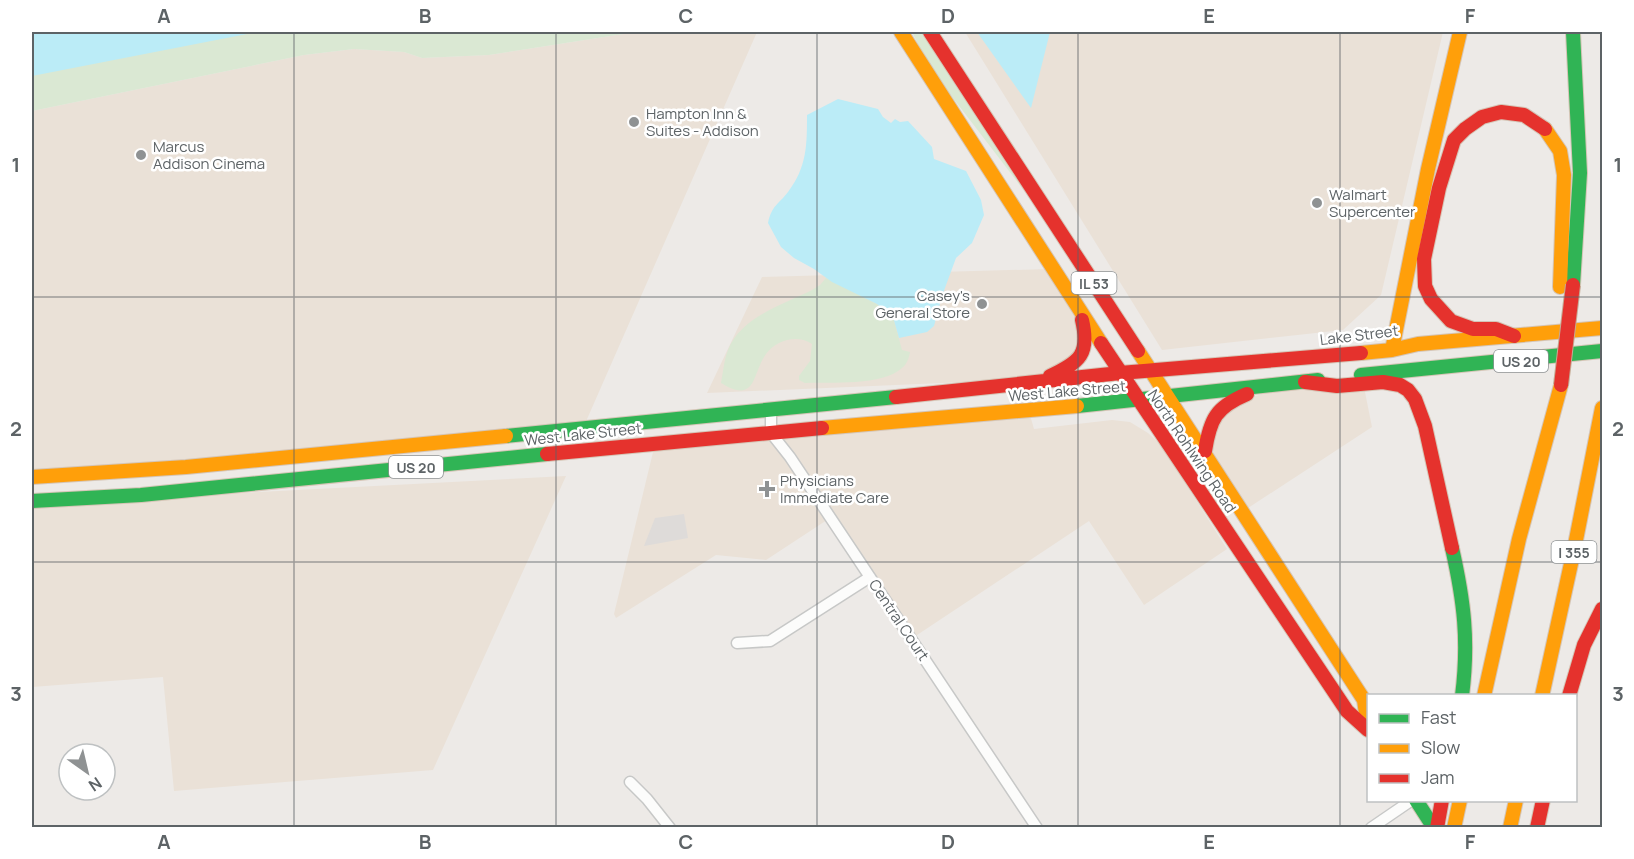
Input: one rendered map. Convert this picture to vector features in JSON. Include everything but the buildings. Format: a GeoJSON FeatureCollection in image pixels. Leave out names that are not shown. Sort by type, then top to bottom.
{"type":"FeatureCollection","features":[{"type":"Feature","properties":{"kind":"main road","name":"North Rohlwing Road"},"geometry":{"type":"LineString","coordinates":[[901,32],[1138,401],[1347,711],[1367,727]]}},
{"type":"Feature","properties":{"kind":"main road","name":"North Rohlwing Road"},"geometry":{"type":"LineString","coordinates":[[930,32],[1205,451],[1364,700],[1367,721]]}},
{"type":"Feature","properties":{"kind":"main road"},"geometry":{"type":"LineString","coordinates":[[1444,366],[1417,364],[1392,350],[1426,177],[1460,32]]}},
{"type":"Feature","properties":{"kind":"main road"},"geometry":{"type":"LineString","coordinates":[[1484,694],[1554,385],[1580,173],[1573,32]]}},
{"type":"Feature","properties":{"kind":"main road"},"geometry":{"type":"LineString","coordinates":[[1514,336],[1496,329],[1473,329],[1451,321],[1431,299],[1425,286],[1424,259],[1439,188],[1454,140],[1482,117],[1501,112],[1524,115],[1547,130],[1560,150],[1564,176],[1566,286]]}},
{"type":"Feature","properties":{"kind":"main road"},"geometry":{"type":"LineString","coordinates":[[1035,383],[1082,358],[1087,343],[1079,309]]}},
{"type":"Feature","properties":{"kind":"main road","name":"Lake Street"},"geometry":{"type":"LineString","coordinates":[[1120,373],[1392,350],[1418,344],[1602,328]]}},
{"type":"Feature","properties":{"kind":"main road","name":"US 20"},"geometry":{"type":"LineString","coordinates":[[1138,401],[1444,366],[1512,362],[1602,351]]}},
{"type":"Feature","properties":{"kind":"main road","name":"West Lake Street"},"geometry":{"type":"LineString","coordinates":[[32,477],[162,469],[771,411],[1120,373]]}},
{"type":"Feature","properties":{"kind":"main road"},"geometry":{"type":"LineString","coordinates":[[1305,382],[1336,386],[1383,381],[1408,390],[1414,399],[1424,422],[1458,570],[1466,628],[1462,694]]}},
{"type":"Feature","properties":{"kind":"main road"},"geometry":{"type":"LineString","coordinates":[[1205,451],[1208,435],[1217,412],[1230,401],[1266,387]]}},
{"type":"Feature","properties":{"kind":"main road","name":"West Lake Street"},"geometry":{"type":"LineString","coordinates":[[32,501],[141,495],[771,433],[1138,401]]}},
{"type":"Feature","properties":{"kind":"main road","name":"I 355"},"geometry":{"type":"LineString","coordinates":[[1542,694],[1602,408]]}},
{"type":"Feature","properties":{"kind":"main road"},"geometry":{"type":"LineString","coordinates":[[1570,694],[1584,645],[1602,609]]}},
{"type":"Feature","properties":{"kind":"main road"},"geometry":{"type":"LineString","coordinates":[[1415,802],[1436,828]]}},
{"type":"Feature","properties":{"kind":"main road"},"geometry":{"type":"LineString","coordinates":[[1436,828],[1442,802]]}},
{"type":"Feature","properties":{"kind":"main road"},"geometry":{"type":"LineString","coordinates":[[1454,828],[1460,802]]}},
{"type":"Feature","properties":{"kind":"main road"},"geometry":{"type":"LineString","coordinates":[[1538,821],[1543,802]]}},
{"type":"Feature","properties":{"kind":"main road"},"geometry":{"type":"LineString","coordinates":[[1510,828],[1515,804]]}},
{"type":"Feature","properties":{"kind":"street"},"geometry":{"type":"LineString","coordinates":[[771,411],[771,433]]}},
{"type":"Feature","properties":{"kind":"street","name":"Central Court"},"geometry":{"type":"LineString","coordinates":[[771,433],[790,457],[1036,828]]}},
{"type":"Feature","properties":{"kind":"street"},"geometry":{"type":"LineString","coordinates":[[737,643],[770,641],[870,577]]}},
{"type":"Feature","properties":{"kind":"street"},"geometry":{"type":"LineString","coordinates":[[630,782],[670,828]]}},
{"type":"Feature","properties":{"kind":"street"},"geometry":{"type":"LineString","coordinates":[[1371,828],[1412,802]]}},
{"type":"Feature","properties":{"kind":"shaded area"},"geometry":{"type":"Polygon","coordinates":[[[636,32],[757,32],[584,426],[32,473],[32,111],[304,55],[354,49],[404,52],[422,58],[489,55],[636,32]]]}},
{"type":"Feature","properties":{"kind":"shaded area"},"geometry":{"type":"Polygon","coordinates":[[[965,32],[1443,32],[1381,295],[1343,330],[1162,350],[965,32]]]}},
{"type":"Feature","properties":{"kind":"shaded area"},"geometry":{"type":"Polygon","coordinates":[[[1049,269],[1075,310],[1079,357],[1036,379],[707,393],[762,277],[1049,269]]]}},
{"type":"Feature","properties":{"kind":"shaded area"},"geometry":{"type":"Polygon","coordinates":[[[1364,387],[1372,427],[1248,508],[1208,451],[1214,428],[1234,403],[1271,391],[1364,387]]]}},
{"type":"Feature","properties":{"kind":"shaded area"},"geometry":{"type":"Polygon","coordinates":[[[1030,415],[1034,429],[1112,420],[1130,422],[1148,433],[1161,445],[1227,549],[1144,605],[1089,521],[908,641],[827,520],[766,560],[716,555],[616,618],[614,614],[654,448],[1030,415]]]}},
{"type":"Feature","properties":{"kind":"shaded area"},"geometry":{"type":"Polygon","coordinates":[[[566,476],[433,770],[174,791],[163,677],[32,687],[32,507],[144,498],[566,476]]]}},
{"type":"Feature","properties":{"kind":"shaded area"},"geometry":{"type":"Polygon","coordinates":[[[684,514],[688,538],[644,546],[655,518],[684,514]]]}},
{"type":"Feature","properties":{"kind":"green space"},"geometry":{"type":"Polygon","coordinates":[[[32,32],[636,32],[489,55],[422,58],[404,52],[354,49],[304,55],[32,111],[32,32]]]}},
{"type":"Feature","properties":{"kind":"green space"},"geometry":{"type":"Polygon","coordinates":[[[912,32],[923,32],[1025,192],[930,68],[912,32]]]}},
{"type":"Feature","properties":{"kind":"green space"},"geometry":{"type":"Polygon","coordinates":[[[826,278],[877,304],[893,317],[902,350],[910,352],[904,366],[882,378],[842,383],[805,383],[799,380],[799,376],[810,361],[812,344],[794,339],[781,342],[770,349],[752,384],[747,389],[733,389],[721,383],[728,350],[742,329],[764,313],[812,290],[826,278]]]}},
{"type":"Feature","properties":{"kind":"water"},"geometry":{"type":"Polygon","coordinates":[[[32,32],[257,32],[32,76],[32,32]]]}},
{"type":"Feature","properties":{"kind":"water"},"geometry":{"type":"Polygon","coordinates":[[[977,32],[1050,32],[1031,108],[977,32]]]}},
{"type":"Feature","properties":{"kind":"water"},"geometry":{"type":"Polygon","coordinates":[[[838,99],[878,109],[891,123],[895,119],[900,122],[908,121],[932,147],[934,159],[966,171],[981,200],[984,215],[972,243],[956,258],[934,326],[927,332],[899,338],[893,317],[877,304],[832,282],[794,258],[781,247],[768,223],[773,209],[788,192],[799,174],[805,155],[807,115],[838,99]]]}},
{"type":"Feature","properties":{"kind":"traffic: fast"},"geometry":{"type":"LineString","coordinates":[[1573,32],[1580,173],[1573,285]]}},
{"type":"Feature","properties":{"kind":"traffic: fast"},"geometry":{"type":"LineString","coordinates":[[1361,375],[1602,351]]}},
{"type":"Feature","properties":{"kind":"traffic: fast"},"geometry":{"type":"LineString","coordinates":[[1077,406],[1318,380]]}},
{"type":"Feature","properties":{"kind":"traffic: fast"},"geometry":{"type":"LineString","coordinates":[[506,436],[896,397]]}},
{"type":"Feature","properties":{"kind":"traffic: fast"},"geometry":{"type":"LineString","coordinates":[[32,501],[141,495],[547,454]]}},
{"type":"Feature","properties":{"kind":"traffic: fast"},"geometry":{"type":"LineString","coordinates":[[1452,548],[1464,621],[1465,657],[1462,694]]}},
{"type":"Feature","properties":{"kind":"traffic: fast"},"geometry":{"type":"LineString","coordinates":[[1417,802],[1434,828]]}},
{"type":"Feature","properties":{"kind":"traffic: slow"},"geometry":{"type":"LineString","coordinates":[[901,32],[1101,343]]}},
{"type":"Feature","properties":{"kind":"traffic: slow"},"geometry":{"type":"LineString","coordinates":[[1392,350],[1428,169],[1460,32]]}},
{"type":"Feature","properties":{"kind":"traffic: slow"},"geometry":{"type":"LineString","coordinates":[[1545,129],[1560,151],[1564,175],[1560,287]]}},
{"type":"Feature","properties":{"kind":"traffic: slow"},"geometry":{"type":"LineString","coordinates":[[1361,353],[1392,350],[1418,344],[1602,328]]}},
{"type":"Feature","properties":{"kind":"traffic: slow"},"geometry":{"type":"LineString","coordinates":[[1138,351],[1364,700],[1367,720]]}},
{"type":"Feature","properties":{"kind":"traffic: slow"},"geometry":{"type":"LineString","coordinates":[[1484,694],[1519,539],[1561,385]]}},
{"type":"Feature","properties":{"kind":"traffic: slow"},"geometry":{"type":"LineString","coordinates":[[822,428],[1077,406]]}},
{"type":"Feature","properties":{"kind":"traffic: slow"},"geometry":{"type":"LineString","coordinates":[[1542,694],[1602,408]]}},
{"type":"Feature","properties":{"kind":"traffic: slow"},"geometry":{"type":"LineString","coordinates":[[32,477],[186,467],[506,436]]}},
{"type":"Feature","properties":{"kind":"traffic: slow"},"geometry":{"type":"LineString","coordinates":[[1454,828],[1460,802]]}},
{"type":"Feature","properties":{"kind":"traffic: slow"},"geometry":{"type":"LineString","coordinates":[[1510,828],[1516,802]]}},
{"type":"Feature","properties":{"kind":"traffic: jam"},"geometry":{"type":"LineString","coordinates":[[930,32],[1138,351]]}},
{"type":"Feature","properties":{"kind":"traffic: jam"},"geometry":{"type":"LineString","coordinates":[[1514,336],[1496,329],[1473,329],[1451,321],[1431,299],[1425,286],[1424,259],[1439,188],[1454,140],[1482,117],[1501,112],[1524,115],[1545,129]]}},
{"type":"Feature","properties":{"kind":"traffic: jam"},"geometry":{"type":"LineString","coordinates":[[1561,385],[1573,285]]}},
{"type":"Feature","properties":{"kind":"traffic: jam"},"geometry":{"type":"LineString","coordinates":[[1050,376],[1069,366],[1080,355],[1085,341],[1082,320]]}},
{"type":"Feature","properties":{"kind":"traffic: jam"},"geometry":{"type":"LineString","coordinates":[[1101,343],[1347,711],[1367,729]]}},
{"type":"Feature","properties":{"kind":"traffic: jam"},"geometry":{"type":"LineString","coordinates":[[896,397],[1120,373],[1361,353]]}},
{"type":"Feature","properties":{"kind":"traffic: jam"},"geometry":{"type":"LineString","coordinates":[[1305,382],[1337,386],[1383,382],[1400,385],[1408,390],[1415,399],[1425,426],[1452,548]]}},
{"type":"Feature","properties":{"kind":"traffic: jam"},"geometry":{"type":"LineString","coordinates":[[1205,451],[1209,430],[1216,415],[1228,404],[1247,394]]}},
{"type":"Feature","properties":{"kind":"traffic: jam"},"geometry":{"type":"LineString","coordinates":[[547,454],[822,428]]}},
{"type":"Feature","properties":{"kind":"traffic: jam"},"geometry":{"type":"LineString","coordinates":[[1570,694],[1584,645],[1602,609]]}},
{"type":"Feature","properties":{"kind":"traffic: jam"},"geometry":{"type":"LineString","coordinates":[[1437,828],[1442,802]]}},
{"type":"Feature","properties":{"kind":"traffic: jam"},"geometry":{"type":"LineString","coordinates":[[1537,828],[1543,802]]}},
{"type":"Feature","properties":{"kind":"place","name":"Hampton Inn & Suites - Addison"},"geometry":{"type":"Point","coordinates":[634,122]}},
{"type":"Feature","properties":{"kind":"place","name":"Marcus Addison Cinema"},"geometry":{"type":"Point","coordinates":[141,155]}},
{"type":"Feature","properties":{"kind":"place","name":"Walmart Supercenter"},"geometry":{"type":"Point","coordinates":[1317,203]}},
{"type":"Feature","properties":{"kind":"place","name":"Casey's General Store"},"geometry":{"type":"Point","coordinates":[982,304]}},
{"type":"Feature","properties":{"kind":"place","name":"Physicians Immediate Care"},"geometry":{"type":"Point","coordinates":[767,489]}}]}
